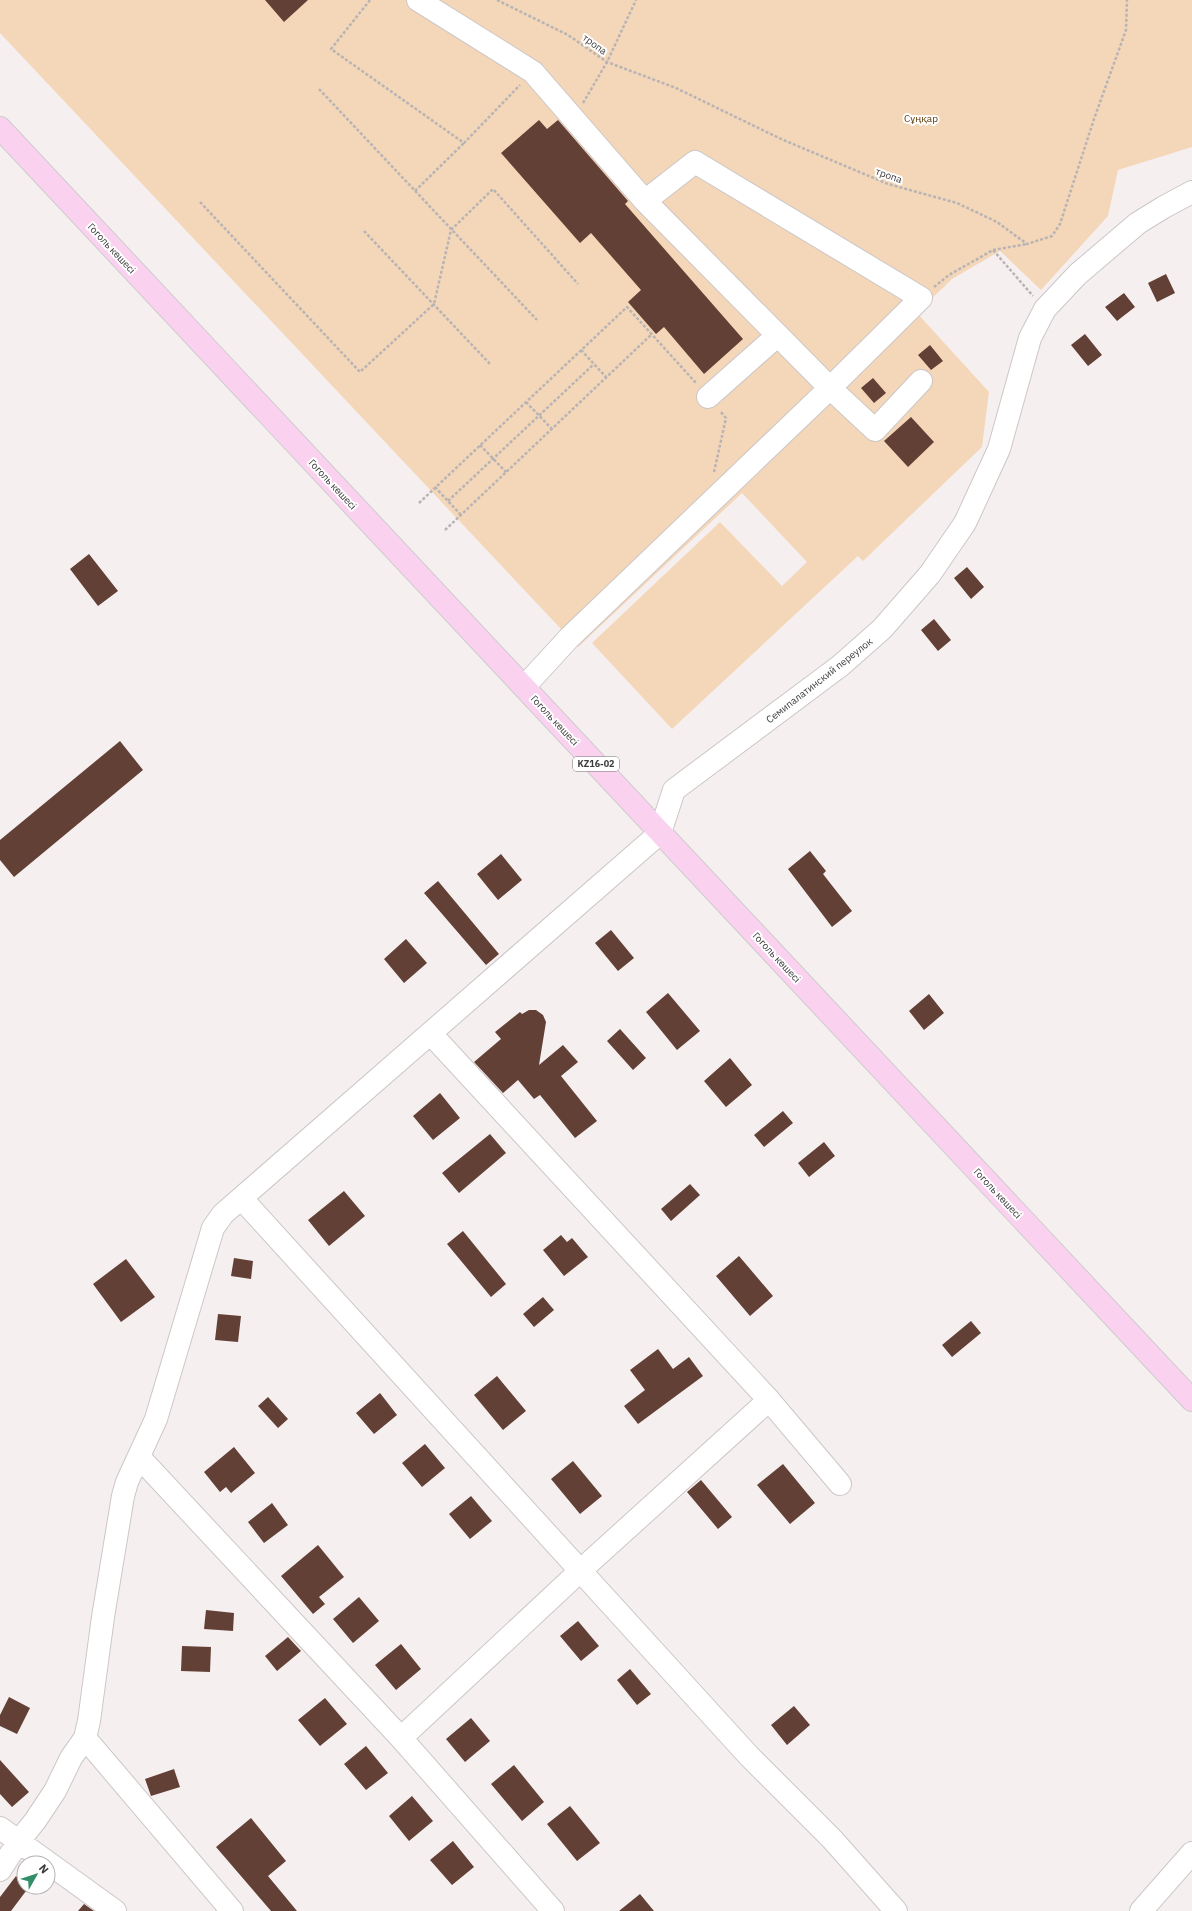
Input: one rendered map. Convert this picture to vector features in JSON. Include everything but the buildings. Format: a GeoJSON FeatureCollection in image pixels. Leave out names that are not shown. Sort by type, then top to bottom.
{"type":"FeatureCollection","features":[{"type":"Feature","properties":{"kind":"main road","name":"Гоголь көшесі"},"geometry":{"type":"LineString","coordinates":[[0,128],[1192,1400]]}},
{"type":"Feature","properties":{"kind":"street"},"geometry":{"type":"LineString","coordinates":[[418,0],[533,72],[645,202],[830,388],[875,430],[921,381]]}},
{"type":"Feature","properties":{"kind":"street"},"geometry":{"type":"LineString","coordinates":[[524,687],[569,638],[830,388],[921,298],[695,162],[645,202]]}},
{"type":"Feature","properties":{"kind":"street","name":"Семипалатинский переулок"},"geometry":{"type":"LineString","coordinates":[[660,833],[674,790],[840,666],[882,630],[930,574],[965,523],[999,449],[1030,338],[1045,309],[1078,274],[1138,223],[1192,192]]}},
{"type":"Feature","properties":{"kind":"street"},"geometry":{"type":"LineString","coordinates":[[708,397],[778,335]]}},
{"type":"Feature","properties":{"kind":"street"},"geometry":{"type":"LineString","coordinates":[[0,1870],[55,1791],[72,1758],[85,1738],[89,1721],[103,1617],[123,1496],[156,1419],[213,1228],[223,1214],[660,833]]}},
{"type":"Feature","properties":{"kind":"street"},"geometry":{"type":"LineString","coordinates":[[431,1034],[769,1400],[840,1484]]}},
{"type":"Feature","properties":{"kind":"street"},"geometry":{"type":"LineString","coordinates":[[242,1199],[749,1756],[832,1839],[896,1911]]}},
{"type":"Feature","properties":{"kind":"street"},"geometry":{"type":"LineString","coordinates":[[401,1738],[580,1571],[769,1400]]}},
{"type":"Feature","properties":{"kind":"street"},"geometry":{"type":"LineString","coordinates":[[139,1457],[401,1738],[553,1911]]}},
{"type":"Feature","properties":{"kind":"street"},"geometry":{"type":"LineString","coordinates":[[85,1738],[232,1911]]}},
{"type":"Feature","properties":{"kind":"street"},"geometry":{"type":"LineString","coordinates":[[0,1828],[115,1911]]}},
{"type":"Feature","properties":{"kind":"street"},"geometry":{"type":"LineString","coordinates":[[1141,1911],[1192,1853]]}},
{"type":"Feature","properties":{"kind":"path"},"geometry":{"type":"LineString","coordinates":[[370,0],[331,49],[464,143]]}},
{"type":"Feature","properties":{"kind":"path","name":"тропа"},"geometry":{"type":"LineString","coordinates":[[497,0],[568,35],[607,62],[676,88],[781,139],[888,184],[957,203],[997,222],[1027,244]]}},
{"type":"Feature","properties":{"kind":"path"},"geometry":{"type":"LineString","coordinates":[[573,119],[607,62],[636,0]]}},
{"type":"Feature","properties":{"kind":"path"},"geometry":{"type":"LineString","coordinates":[[921,298],[949,275],[993,250],[1027,244],[1052,236],[1060,224],[1094,119],[1126,30],[1127,0]]}},
{"type":"Feature","properties":{"kind":"path"},"geometry":{"type":"LineString","coordinates":[[415,191],[533,72]]}},
{"type":"Feature","properties":{"kind":"path"},"geometry":{"type":"LineString","coordinates":[[319,90],[537,320]]}},
{"type":"Feature","properties":{"kind":"path"},"geometry":{"type":"LineString","coordinates":[[200,202],[360,372],[434,304],[451,230],[493,189],[578,284]]}},
{"type":"Feature","properties":{"kind":"path"},"geometry":{"type":"LineString","coordinates":[[364,231],[491,365]]}},
{"type":"Feature","properties":{"kind":"path"},"geometry":{"type":"LineString","coordinates":[[993,250],[1045,309]]}},
{"type":"Feature","properties":{"kind":"path"},"geometry":{"type":"LineString","coordinates":[[419,503],[627,307],[726,418],[712,478]]}},
{"type":"Feature","properties":{"kind":"path"},"geometry":{"type":"LineString","coordinates":[[445,530],[652,334]]}},
{"type":"Feature","properties":{"kind":"path"},"geometry":{"type":"LineString","coordinates":[[581,350],[606,377]]}},
{"type":"Feature","properties":{"kind":"path"},"geometry":{"type":"LineString","coordinates":[[448,501],[594,364]]}},
{"type":"Feature","properties":{"kind":"path"},"geometry":{"type":"LineString","coordinates":[[526,402],[552,429]]}},
{"type":"Feature","properties":{"kind":"path"},"geometry":{"type":"LineString","coordinates":[[480,445],[506,472]]}},
{"type":"Feature","properties":{"kind":"path"},"geometry":{"type":"LineString","coordinates":[[435,487],[461,514]]}},
{"type":"Feature","properties":{"kind":"green space","name":"Сұңқар"},"geometry":{"type":"Polygon","coordinates":[[[0,0],[1192,0],[1192,147],[1118,170],[1108,216],[1041,290],[1000,251],[952,279],[917,313],[989,392],[982,447],[863,561],[858,556],[672,729],[592,643],[720,522],[782,586],[807,562],[742,493],[578,647],[0,33],[0,0]]]}}]}
